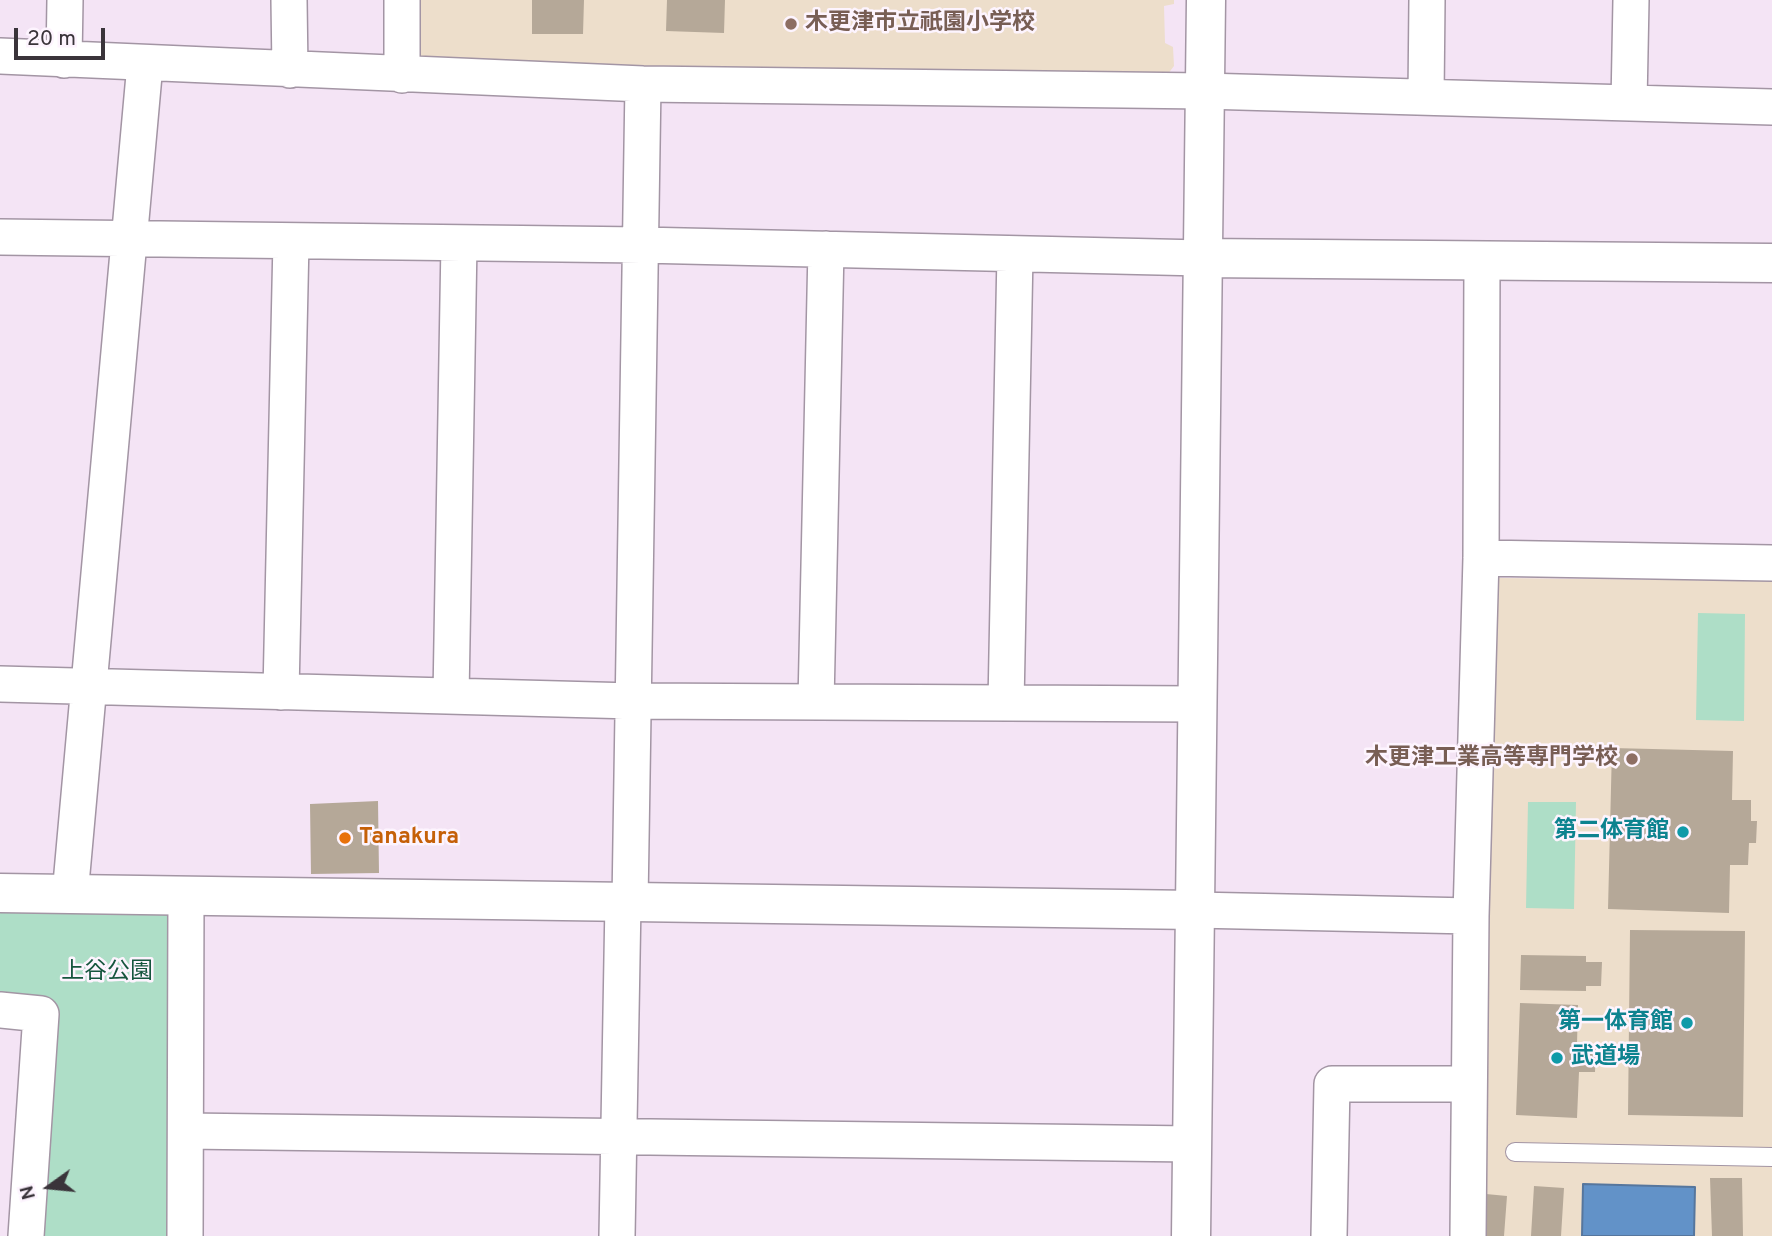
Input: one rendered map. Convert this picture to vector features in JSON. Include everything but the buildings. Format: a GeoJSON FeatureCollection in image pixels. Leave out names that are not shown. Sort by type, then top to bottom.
{"type":"FeatureCollection","features":[{"type":"Feature","properties":{"kind":"street"},"geometry":{"type":"LineString","coordinates":[[64,60],[65,0]]}},
{"type":"Feature","properties":{"kind":"street"},"geometry":{"type":"LineString","coordinates":[[289,0],[290,70]]}},
{"type":"Feature","properties":{"kind":"street"},"geometry":{"type":"LineString","coordinates":[[402,0],[402,75]]}},
{"type":"Feature","properties":{"kind":"street"},"geometry":{"type":"LineString","coordinates":[[1191,1236],[1206,0]]}},
{"type":"Feature","properties":{"kind":"street"},"geometry":{"type":"LineString","coordinates":[[1426,97],[1427,0]]}},
{"type":"Feature","properties":{"kind":"street"},"geometry":{"type":"LineString","coordinates":[[1629,103],[1631,0]]}},
{"type":"Feature","properties":{"kind":"street"},"geometry":{"type":"LineString","coordinates":[[0,56],[643,84],[1204,91],[1772,107]]}},
{"type":"Feature","properties":{"kind":"street"},"geometry":{"type":"LineString","coordinates":[[70,895],[145,64]]}},
{"type":"Feature","properties":{"kind":"street"},"geometry":{"type":"LineString","coordinates":[[617,1236],[618,1136],[634,701],[643,84]]}},
{"type":"Feature","properties":{"kind":"street"},"geometry":{"type":"LineString","coordinates":[[0,237],[641,245],[1202,258],[1772,263]]}},
{"type":"Feature","properties":{"kind":"street"},"geometry":{"type":"LineString","coordinates":[[281,692],[291,241]]}},
{"type":"Feature","properties":{"kind":"street"},"geometry":{"type":"LineString","coordinates":[[451,696],[460,243]]}},
{"type":"Feature","properties":{"kind":"street"},"geometry":{"type":"LineString","coordinates":[[816,702],[826,249]]}},
{"type":"Feature","properties":{"kind":"street"},"geometry":{"type":"LineString","coordinates":[[1006,703],[1015,254]]}},
{"type":"Feature","properties":{"kind":"street"},"geometry":{"type":"LineString","coordinates":[[1468,1236],[1471,916],[1481,558],[1482,261]]}},
{"type":"Feature","properties":{"kind":"street"},"geometry":{"type":"LineString","coordinates":[[1481,558],[1772,563]]}},
{"type":"Feature","properties":{"kind":"street"},"geometry":{"type":"LineString","coordinates":[[0,684],[634,701],[1197,704]]}},
{"type":"Feature","properties":{"kind":"street"},"geometry":{"type":"LineString","coordinates":[[0,892],[1471,916]]}},
{"type":"Feature","properties":{"kind":"street"},"geometry":{"type":"LineString","coordinates":[[185,1236],[186,896]]}},
{"type":"Feature","properties":{"kind":"street"},"geometry":{"type":"LineString","coordinates":[[0,1010],[41,1014],[26,1236]]}},
{"type":"Feature","properties":{"kind":"street"},"geometry":{"type":"LineString","coordinates":[[1329,1236],[1332,1084],[1469,1084]]}},
{"type":"Feature","properties":{"kind":"street"},"geometry":{"type":"LineString","coordinates":[[186,1131],[1192,1144]]}},
{"type":"Feature","properties":{"kind":"lane"},"geometry":{"type":"LineString","coordinates":[[1515,1152],[1772,1157]]}},
{"type":"Feature","properties":{"kind":"shaded area","name":"木更津市立祇園小学校"},"geometry":{"type":"Polygon","coordinates":[[[417,0],[1174,0],[1174,4],[1164,6],[1165,43],[1173,47],[1174,66],[1164,79],[423,62],[417,47],[417,0]]]}},
{"type":"Feature","properties":{"kind":"shaded area","name":"木更津工業高等専門学校"},"geometry":{"type":"Polygon","coordinates":[[[1499,578],[1772,581],[1772,1236],[1478,1236],[1483,937],[1499,578]]]}},
{"type":"Feature","properties":{"kind":"green space"},"geometry":{"type":"Polygon","coordinates":[[[1698,613],[1745,614],[1744,721],[1696,720],[1698,613]]]}},
{"type":"Feature","properties":{"kind":"green space"},"geometry":{"type":"Polygon","coordinates":[[[1528,802],[1576,802],[1574,909],[1526,908],[1528,802]]]}},
{"type":"Feature","properties":{"kind":"green space","name":"上谷公園"},"geometry":{"type":"Polygon","coordinates":[[[0,892],[186,896],[185,1236],[26,1236],[41,1015],[0,1010],[0,892]]]}},
{"type":"Feature","properties":{"kind":"water"},"geometry":{"type":"Polygon","coordinates":[[[1583,1184],[1695,1187],[1694,1236],[1582,1236],[1583,1184]]]}},
{"type":"Feature","properties":{"kind":"place","name":"木更津市立祇園小学校"},"geometry":{"type":"Point","coordinates":[791,24]}},
{"type":"Feature","properties":{"kind":"place","name":"木更津工業高等専門学校"},"geometry":{"type":"Point","coordinates":[1632,759]}},
{"type":"Feature","properties":{"kind":"place","name":"第二体育館"},"geometry":{"type":"Point","coordinates":[1683,832]}},
{"type":"Feature","properties":{"kind":"place","name":"Tanakura"},"geometry":{"type":"Point","coordinates":[345,838]}},
{"type":"Feature","properties":{"kind":"place","name":"第一体育館"},"geometry":{"type":"Point","coordinates":[1687,1023]}},
{"type":"Feature","properties":{"kind":"place","name":"武道場"},"geometry":{"type":"Point","coordinates":[1557,1058]}}]}
